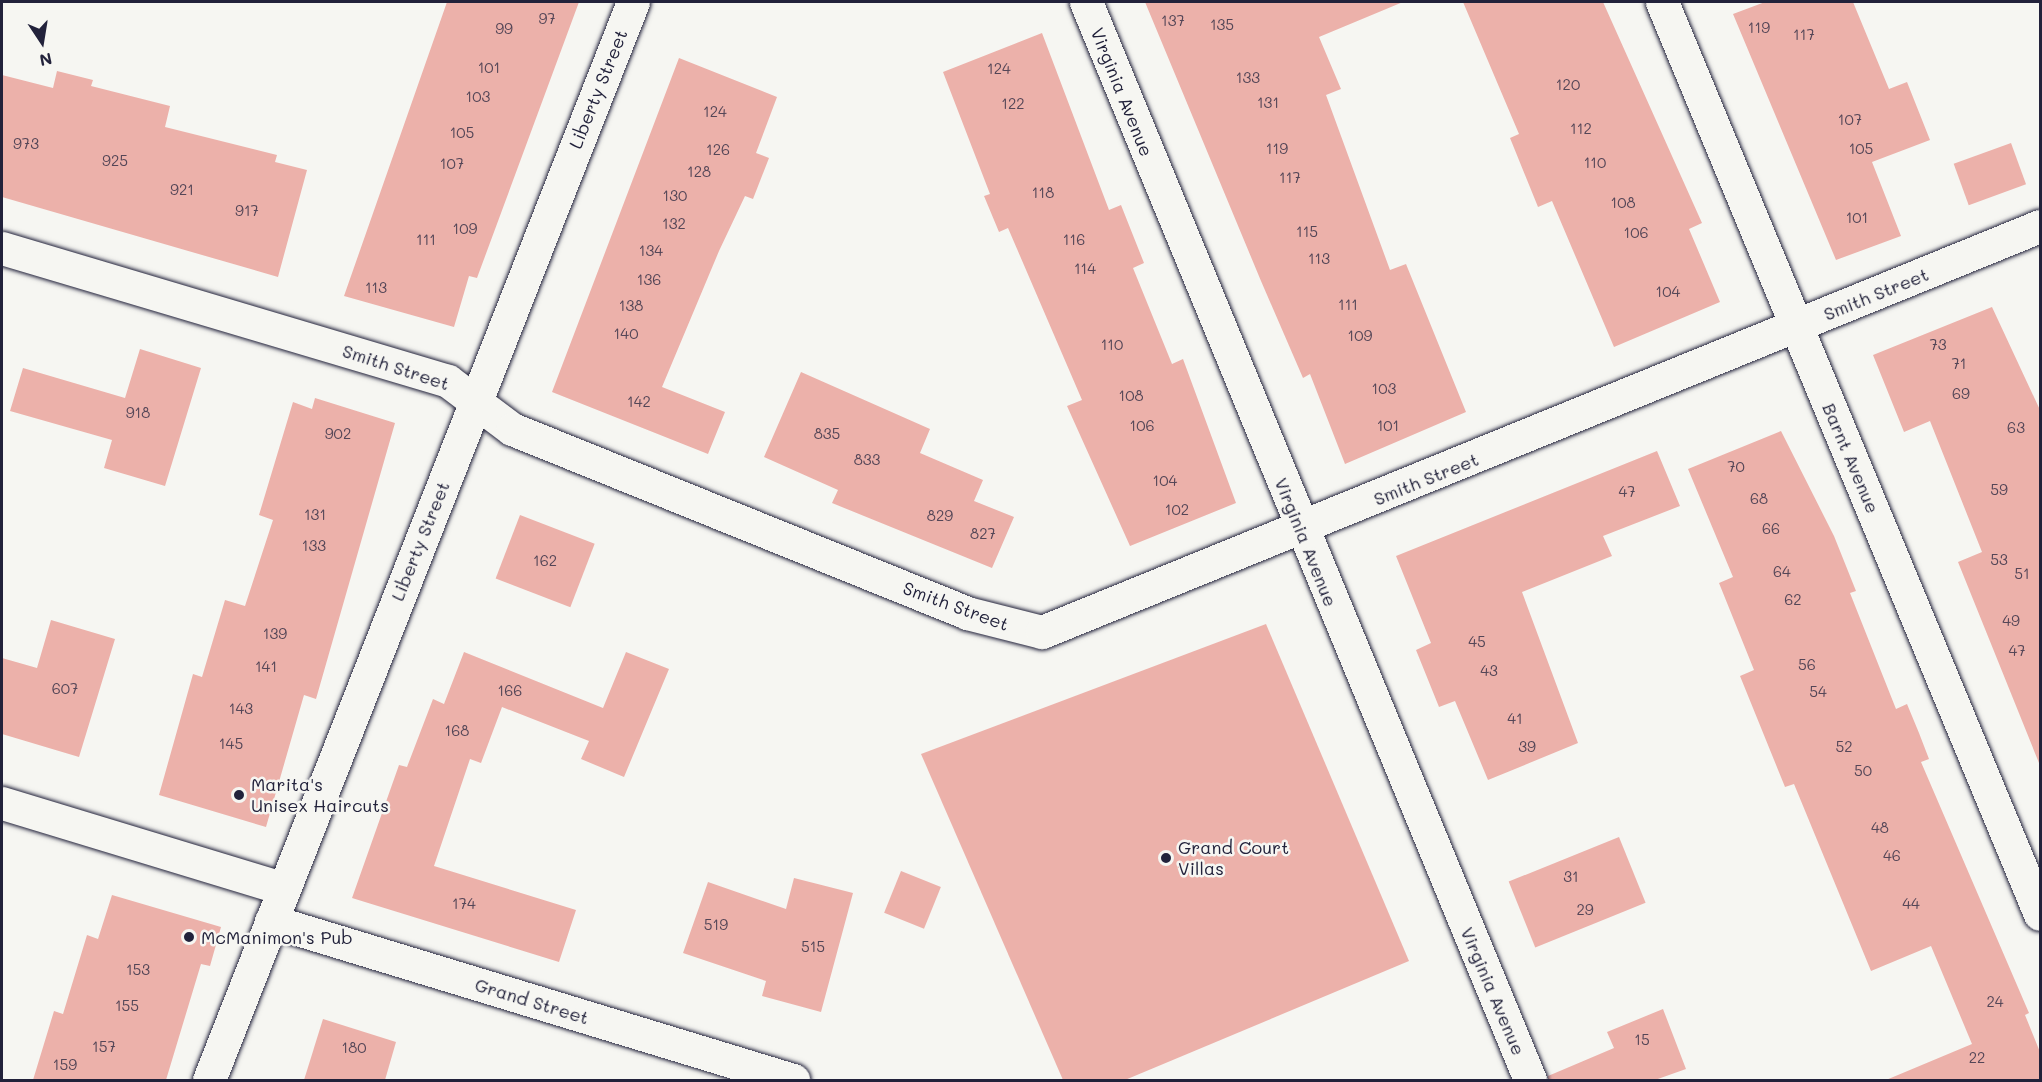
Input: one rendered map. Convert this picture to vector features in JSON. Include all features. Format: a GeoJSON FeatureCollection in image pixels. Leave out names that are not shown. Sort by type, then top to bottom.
{"type":"FeatureCollection","features":[{"type":"Feature","properties":{"kind":"street","name":"Liberty Street"},"geometry":{"type":"LineString","coordinates":[[208,1080],[633,2]]}},
{"type":"Feature","properties":{"kind":"street","name":"Virginia Avenue"},"geometry":{"type":"LineString","coordinates":[[1086,2],[1300,530],[1530,1080]]}},
{"type":"Feature","properties":{"kind":"street","name":"Barnt Avenue"},"geometry":{"type":"LineString","coordinates":[[1662,2],[2040,914]]}},
{"type":"Feature","properties":{"kind":"street","name":"Smith Street"},"geometry":{"type":"LineString","coordinates":[[2,248],[448,381],[476,399],[512,429],[1014,628],[1042,632],[1068,624],[1300,530],[2040,226]]}},
{"type":"Feature","properties":{"kind":"street"},"geometry":{"type":"LineString","coordinates":[[2,803],[282,888]]}},
{"type":"Feature","properties":{"kind":"street","name":"Grand Street"},"geometry":{"type":"LineString","coordinates":[[271,921],[793,1080]]}},
{"type":"Feature","properties":{"kind":"building"},"geometry":{"type":"Polygon","coordinates":[[[447,2],[579,2],[477,278],[469,276],[454,327],[344,296],[447,2]]]}},
{"type":"Feature","properties":{"kind":"building"},"geometry":{"type":"Polygon","coordinates":[[[1145,2],[1403,2],[1319,37],[1341,89],[1326,95],[1390,270],[1406,264],[1466,412],[1345,464],[1310,374],[1303,378],[1261,281],[1145,2]]]}},
{"type":"Feature","properties":{"kind":"building"},"geometry":{"type":"Polygon","coordinates":[[[1463,2],[1603,2],[1702,223],[1689,229],[1720,302],[1614,347],[1552,201],[1538,207],[1510,138],[1519,134],[1463,2]]]}},
{"type":"Feature","properties":{"kind":"building"},"geometry":{"type":"Polygon","coordinates":[[[1765,2],[1853,2],[1889,89],[1907,82],[1930,140],[1872,162],[1901,236],[1836,260],[1733,14],[1765,2]]]}},
{"type":"Feature","properties":{"kind":"building"},"geometry":{"type":"Polygon","coordinates":[[[1042,33],[1109,210],[1121,205],[1144,263],[1133,268],[1172,364],[1183,359],[1236,503],[1130,546],[1067,406],[1082,400],[1008,228],[999,232],[984,196],[990,194],[943,72],[1042,33]]]}},
{"type":"Feature","properties":{"kind":"building"},"geometry":{"type":"Polygon","coordinates":[[[679,58],[777,97],[756,153],[769,158],[753,199],[745,196],[719,251],[662,387],[725,412],[708,454],[552,392],[679,58]]]}},
{"type":"Feature","properties":{"kind":"building"},"geometry":{"type":"Polygon","coordinates":[[[57,71],[93,80],[91,86],[170,106],[165,127],[277,155],[275,162],[307,170],[278,277],[2,197],[2,75],[53,88],[57,71]]]}},
{"type":"Feature","properties":{"kind":"building"},"geometry":{"type":"Polygon","coordinates":[[[2011,143],[2026,184],[1969,205],[1954,164],[2011,143]]]}},
{"type":"Feature","properties":{"kind":"building"},"geometry":{"type":"Polygon","coordinates":[[[1992,307],[2040,410],[2039,763],[1958,562],[1982,552],[1930,421],[1904,432],[1873,355],[1992,307]]]}},
{"type":"Feature","properties":{"kind":"building"},"geometry":{"type":"Polygon","coordinates":[[[140,349],[201,368],[165,486],[104,468],[112,440],[10,411],[23,368],[125,398],[140,349]]]}},
{"type":"Feature","properties":{"kind":"building"},"geometry":{"type":"Polygon","coordinates":[[[801,372],[930,429],[920,453],[983,480],[974,501],[1014,517],[992,568],[832,503],[838,490],[764,457],[801,372]]]}},
{"type":"Feature","properties":{"kind":"building"},"geometry":{"type":"Polygon","coordinates":[[[315,398],[395,423],[316,699],[304,695],[266,827],[159,795],[193,674],[202,677],[225,600],[245,606],[273,520],[259,515],[293,402],[312,409],[315,398]]]}},
{"type":"Feature","properties":{"kind":"building"},"geometry":{"type":"Polygon","coordinates":[[[1781,431],[1834,536],[1856,591],[1850,593],[1896,709],[1907,704],[1919,733],[1929,759],[1921,762],[2029,1013],[2025,1015],[2040,1052],[2040,1080],[1886,1080],[1972,1044],[1931,946],[1871,971],[1794,784],[1785,787],[1740,676],[1754,670],[1719,583],[1733,577],[1688,469],[1781,431]]]}},
{"type":"Feature","properties":{"kind":"building"},"geometry":{"type":"Polygon","coordinates":[[[1657,451],[1680,506],[1603,536],[1612,556],[1522,592],[1578,743],[1488,780],[1455,701],[1439,707],[1416,650],[1431,643],[1396,556],[1657,451]]]}},
{"type":"Feature","properties":{"kind":"building"},"geometry":{"type":"Polygon","coordinates":[[[520,515],[595,544],[570,607],[496,578],[520,515]]]}},
{"type":"Feature","properties":{"kind":"building"},"geometry":{"type":"Polygon","coordinates":[[[51,620],[115,639],[79,757],[2,734],[2,658],[37,668],[51,620]]]}},
{"type":"Feature","properties":{"kind":"building","name":"Grand Court Villas"},"geometry":{"type":"Polygon","coordinates":[[[1266,624],[1409,961],[1125,1080],[1063,1080],[921,754],[1266,624]]]}},
{"type":"Feature","properties":{"kind":"building"},"geometry":{"type":"Polygon","coordinates":[[[464,652],[603,708],[626,652],[669,669],[624,777],[581,759],[589,741],[502,707],[481,763],[470,759],[434,866],[576,910],[559,962],[352,898],[399,765],[407,767],[433,699],[444,704],[464,652]]]}},
{"type":"Feature","properties":{"kind":"building"},"geometry":{"type":"Polygon","coordinates":[[[1619,837],[1646,903],[1535,947],[1509,882],[1619,837]]]}},
{"type":"Feature","properties":{"kind":"building"},"geometry":{"type":"Polygon","coordinates":[[[901,871],[941,887],[924,929],[884,913],[901,871]]]}},
{"type":"Feature","properties":{"kind":"building"},"geometry":{"type":"Polygon","coordinates":[[[794,878],[853,893],[821,1012],[762,996],[766,981],[683,953],[708,882],[786,909],[794,878]]]}},
{"type":"Feature","properties":{"kind":"building"},"geometry":{"type":"Polygon","coordinates":[[[112,895],[221,927],[210,966],[201,964],[166,1080],[33,1080],[54,1011],[63,1014],[87,935],[98,939],[112,895]]]}},
{"type":"Feature","properties":{"kind":"building"},"geometry":{"type":"Polygon","coordinates":[[[1663,1009],[1686,1069],[1655,1080],[1548,1080],[1548,1076],[1614,1048],[1607,1032],[1663,1009]]]}},
{"type":"Feature","properties":{"kind":"building"},"geometry":{"type":"Polygon","coordinates":[[[323,1019],[396,1042],[385,1080],[304,1080],[323,1019]]]}},
{"type":"Feature","properties":{"kind":"place","name":"Marita's Unisex Haircuts"},"geometry":{"type":"Point","coordinates":[239,795]}},
{"type":"Feature","properties":{"kind":"place","name":"Grand Court Villas"},"geometry":{"type":"Point","coordinates":[1166,858]}},
{"type":"Feature","properties":{"kind":"place","name":"McManimon's Pub"},"geometry":{"type":"Point","coordinates":[189,937]}}]}
